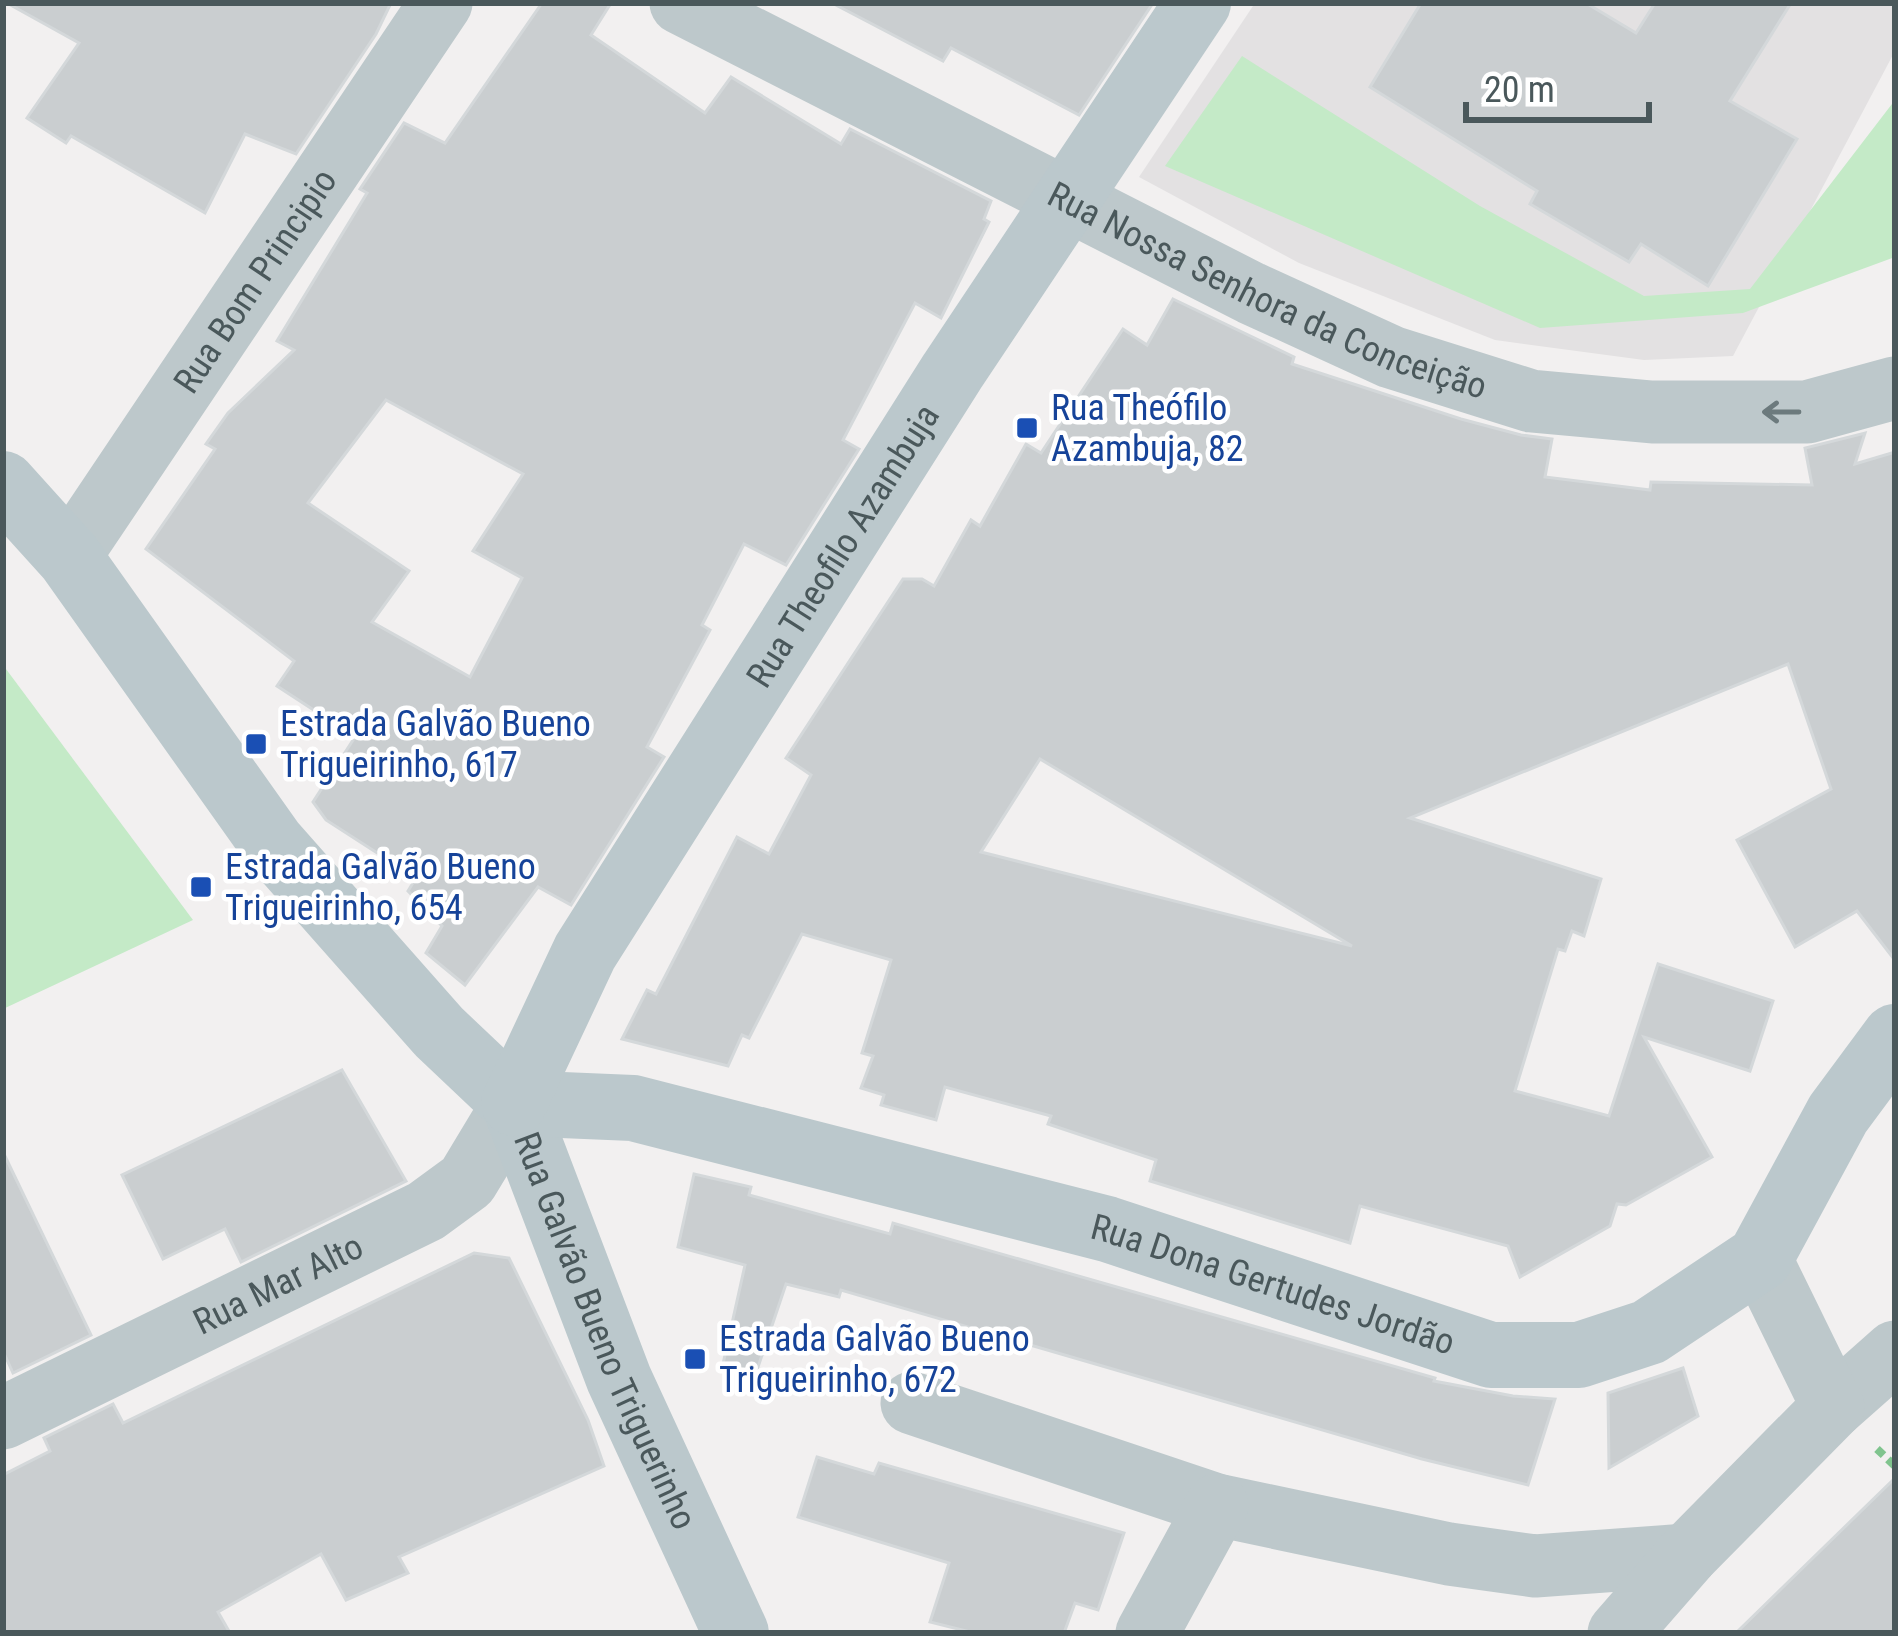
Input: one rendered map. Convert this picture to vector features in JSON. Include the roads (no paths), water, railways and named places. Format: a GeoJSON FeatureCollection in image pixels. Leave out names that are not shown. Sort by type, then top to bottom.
{"type":"FeatureCollection","features":[{"type":"Feature","properties":{"kind":"street","name":"Rua Bom Principio"},"geometry":{"type":"LineString","coordinates":[[69,557],[441,3]]}},
{"type":"Feature","properties":{"kind":"street","name":"Rua Nossa Senhora da Conceição"},"geometry":{"type":"LineString","coordinates":[[680,3],[1064,201],[1391,357],[1532,401],[1652,412],[1807,412],[1895,388]]}},
{"type":"Feature","properties":{"kind":"street","name":"Rua Theofilo Azambuja"},"geometry":{"type":"LineString","coordinates":[[514,1103],[586,952],[1064,201],[1198,3]]}},
{"type":"Feature","properties":{"kind":"street","name":"Rua Galvão Bueno Triguerinho"},"geometry":{"type":"LineString","coordinates":[[3,484],[69,557],[272,843],[439,1033],[514,1103],[619,1379],[736,1633]]}},
{"type":"Feature","properties":{"kind":"street","name":"Rua Dona Gertudes Jordão"},"geometry":{"type":"LineString","coordinates":[[514,1103],[633,1108],[1107,1229],[1491,1355],[1579,1355],[1649,1332],[1760,1258],[1838,1114],[1895,1037]]}},
{"type":"Feature","properties":{"kind":"street","name":"Rua Mar Alto"},"geometry":{"type":"LineString","coordinates":[[3,1418],[426,1211],[466,1181],[514,1103]]}},
{"type":"Feature","properties":{"kind":"street"},"geometry":{"type":"LineString","coordinates":[[1760,1258],[1833,1407]]}},
{"type":"Feature","properties":{"kind":"street"},"geometry":{"type":"LineString","coordinates":[[1619,1633],[1687,1555],[1833,1407],[1895,1352]]}},
{"type":"Feature","properties":{"kind":"street"},"geometry":{"type":"LineString","coordinates":[[912,1403],[1216,1505],[1449,1554],[1534,1566],[1687,1555]]}},
{"type":"Feature","properties":{"kind":"street"},"geometry":{"type":"LineString","coordinates":[[1147,1633],[1216,1505]]}},
{"type":"Feature","properties":{"kind":"place","name":"Rua Theófilo Azambuja, 82"},"geometry":{"type":"Point","coordinates":[1027,428]}},
{"type":"Feature","properties":{"kind":"place","name":"Estrada Galvão Bueno Trigueirinho, 617"},"geometry":{"type":"Point","coordinates":[256,744]}},
{"type":"Feature","properties":{"kind":"place","name":"Estrada Galvão Bueno Trigueirinho, 654"},"geometry":{"type":"Point","coordinates":[201,887]}},
{"type":"Feature","properties":{"kind":"place","name":"Estrada Galvão Bueno Trigueirinho, 672"},"geometry":{"type":"Point","coordinates":[695,1359]}}]}
